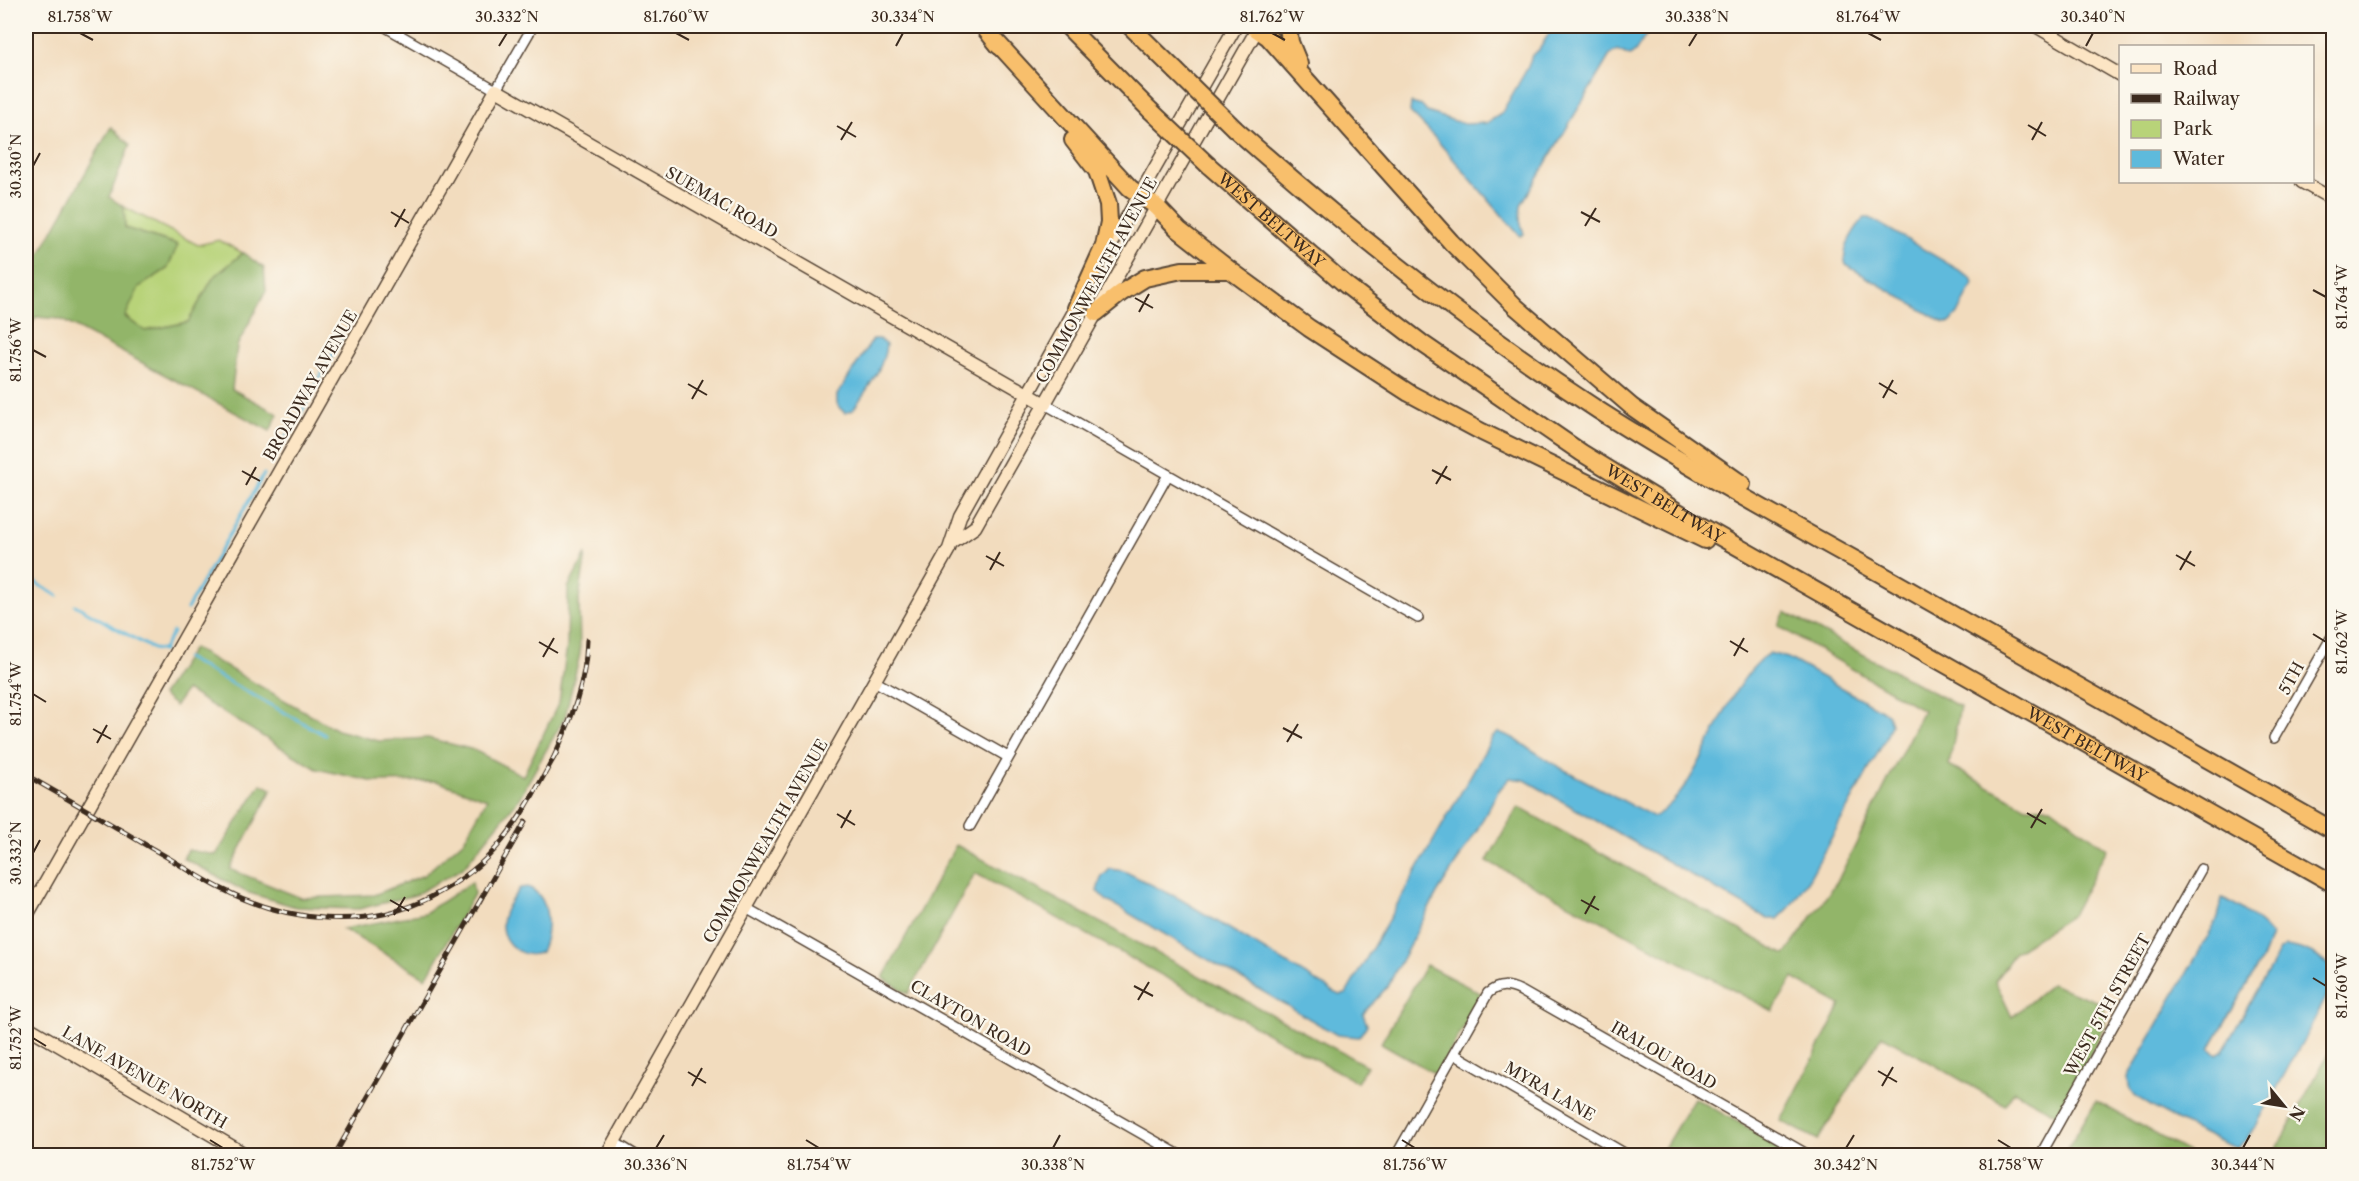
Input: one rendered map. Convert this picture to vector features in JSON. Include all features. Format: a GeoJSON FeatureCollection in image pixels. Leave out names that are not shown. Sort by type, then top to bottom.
{"type":"FeatureCollection","features":[{"type":"Feature","properties":{"kind":"highway","name":"WEST BELTWAY"},"geometry":{"type":"LineString","coordinates":[[1067,26],[1208,165],[1346,285],[1467,375],[1602,465],[1701,526],[2334,884]]}},
{"type":"Feature","properties":{"kind":"highway"},"geometry":{"type":"LineString","coordinates":[[1130,26],[1235,129],[1382,254],[1512,352],[1639,435],[1824,543],[2334,831]]}},
{"type":"Feature","properties":{"kind":"highway"},"geometry":{"type":"LineString","coordinates":[[1288,26],[1290,42],[1304,76]]}},
{"type":"Feature","properties":{"kind":"highway"},"geometry":{"type":"LineString","coordinates":[[1256,27],[1267,35],[1451,242],[1516,307],[1632,407],[1824,543]]}},
{"type":"Feature","properties":{"kind":"highway"},"geometry":{"type":"LineString","coordinates":[[988,32],[1116,173],[1139,194],[1179,230],[1230,270],[1341,350],[1445,413],[1695,535],[1784,583],[1832,601]]}},
{"type":"Feature","properties":{"kind":"highway"},"geometry":{"type":"LineString","coordinates":[[988,32],[1097,171],[1108,204],[1109,222],[1104,246],[1076,308]]}},
{"type":"Feature","properties":{"kind":"highway"},"geometry":{"type":"LineString","coordinates":[[1096,313],[1121,292],[1145,278],[1182,270],[1230,270]]}},
{"type":"Feature","properties":{"kind":"main road","name":"COMMONWEALTH AVENUE"},"geometry":{"type":"LineString","coordinates":[[606,1155],[876,682],[952,543],[960,516],[1139,194],[1236,26]]}},
{"type":"Feature","properties":{"kind":"main road"},"geometry":{"type":"LineString","coordinates":[[2036,26],[2119,74]]}},
{"type":"Feature","properties":{"kind":"main road","name":"COMMONWEALTH AVENUE"},"geometry":{"type":"LineString","coordinates":[[952,543],[975,527],[1256,27]]}},
{"type":"Feature","properties":{"kind":"main road","name":"SUEMAC ROAD"},"geometry":{"type":"LineString","coordinates":[[496,90],[1045,404]]}},
{"type":"Feature","properties":{"kind":"main road","name":"BROADWAY AVENUE"},"geometry":{"type":"LineString","coordinates":[[26,917],[496,90]]}},
{"type":"Feature","properties":{"kind":"main road"},"geometry":{"type":"LineString","coordinates":[[2304,183],[2334,200]]}},
{"type":"Feature","properties":{"kind":"main road","name":"LANE AVENUE NORTH"},"geometry":{"type":"LineString","coordinates":[[26,1026],[248,1155]]}},
{"type":"Feature","properties":{"kind":"street","name":"SUEMAC ROAD"},"geometry":{"type":"LineString","coordinates":[[384,26],[496,90]]}},
{"type":"Feature","properties":{"kind":"street","name":"BROADWAY AVENUE"},"geometry":{"type":"LineString","coordinates":[[496,90],[533,26]]}},
{"type":"Feature","properties":{"kind":"street"},"geometry":{"type":"LineString","coordinates":[[1045,404],[1418,618]]}},
{"type":"Feature","properties":{"kind":"street"},"geometry":{"type":"LineString","coordinates":[[970,826],[1168,475]]}},
{"type":"Feature","properties":{"kind":"street","name":"5TH"},"geometry":{"type":"LineString","coordinates":[[2274,738],[2334,633]]}},
{"type":"Feature","properties":{"kind":"street"},"geometry":{"type":"LineString","coordinates":[[876,682],[1008,757]]}},
{"type":"Feature","properties":{"kind":"street","name":"WEST 5TH STREET"},"geometry":{"type":"LineString","coordinates":[[2040,1155],[2201,869]]}},
{"type":"Feature","properties":{"kind":"street","name":"CLAYTON ROAD"},"geometry":{"type":"LineString","coordinates":[[746,908],[1181,1155]]}},
{"type":"Feature","properties":{"kind":"street","name":"IRALOU ROAD"},"geometry":{"type":"LineString","coordinates":[[1454,1054],[1488,993],[1501,986],[1511,986],[1810,1155]]}},
{"type":"Feature","properties":{"kind":"street"},"geometry":{"type":"LineString","coordinates":[[1396,1155],[1454,1054]]}},
{"type":"Feature","properties":{"kind":"street","name":"MYRA LANE"},"geometry":{"type":"LineString","coordinates":[[1454,1054],[1629,1155]]}},
{"type":"Feature","properties":{"kind":"street"},"geometry":{"type":"LineString","coordinates":[[614,1142],[638,1155]]}},
{"type":"Feature","properties":{"kind":"green space"},"geometry":{"type":"Polygon","coordinates":[[[111,127],[130,145],[109,197],[124,207],[125,228],[178,245],[167,269],[139,287],[125,317],[145,331],[188,322],[213,278],[243,253],[264,268],[266,291],[237,346],[232,389],[278,414],[270,431],[60,319],[36,317],[26,334],[26,279],[111,127]]]}},
{"type":"Feature","properties":{"kind":"green space"},"geometry":{"type":"Polygon","coordinates":[[[124,207],[198,245],[219,240],[243,253],[213,278],[188,322],[144,331],[125,316],[139,287],[167,269],[177,244],[125,228],[124,207]]]}},
{"type":"Feature","properties":{"kind":"green space"},"geometry":{"type":"Polygon","coordinates":[[[586,554],[579,599],[580,654],[565,717],[518,800],[463,868],[415,895],[359,909],[296,907],[246,892],[183,858],[188,850],[216,855],[261,784],[272,789],[230,869],[301,898],[374,895],[424,875],[464,840],[487,799],[436,781],[375,782],[317,769],[186,690],[175,706],[162,695],[193,648],[337,730],[379,741],[428,738],[474,750],[523,776],[559,702],[567,646],[568,588],[586,554]]]}},
{"type":"Feature","properties":{"kind":"green space"},"geometry":{"type":"Polygon","coordinates":[[[1785,612],[1960,707],[1949,765],[2026,807],[2051,807],[2107,849],[2072,915],[2015,952],[1995,981],[2012,1017],[2051,984],[2104,1004],[2105,1027],[2058,1115],[2014,1091],[2005,1105],[1882,1035],[1818,1140],[1781,1121],[1841,1005],[1793,978],[1773,1011],[1487,861],[1518,807],[1785,955],[1838,880],[1923,710],[1778,626],[1785,612]]]}},
{"type":"Feature","properties":{"kind":"green space"},"geometry":{"type":"Polygon","coordinates":[[[956,845],[1367,1066],[1357,1082],[975,873],[908,994],[883,978],[956,845]]]}},
{"type":"Feature","properties":{"kind":"green space"},"geometry":{"type":"Polygon","coordinates":[[[472,882],[474,894],[426,978],[343,929],[425,913],[472,882]]]}},
{"type":"Feature","properties":{"kind":"green space"},"geometry":{"type":"Polygon","coordinates":[[[1426,965],[1482,994],[1437,1075],[1381,1043],[1426,965]]]}},
{"type":"Feature","properties":{"kind":"green space"},"geometry":{"type":"Polygon","coordinates":[[[2333,1045],[2333,1155],[2273,1155],[2333,1045]]]}},
{"type":"Feature","properties":{"kind":"green space"},"geometry":{"type":"Polygon","coordinates":[[[1694,1098],[1798,1155],[1660,1155],[1694,1098]]]}},
{"type":"Feature","properties":{"kind":"green space"},"geometry":{"type":"Polygon","coordinates":[[[2096,1101],[2193,1155],[2064,1155],[2096,1101]]]}},
{"type":"Feature","properties":{"kind":"water"},"geometry":{"type":"Polygon","coordinates":[[[1572,26],[1652,26],[1630,56],[1617,50],[1610,55],[1521,205],[1520,221],[1524,234],[1520,236],[1410,112],[1411,103],[1422,106],[1427,112],[1464,124],[1487,123],[1501,114],[1528,67],[1532,55],[1539,50],[1549,33],[1572,26]]]}},
{"type":"Feature","properties":{"kind":"water"},"geometry":{"type":"Polygon","coordinates":[[[1864,218],[1870,218],[1971,277],[1973,284],[1958,314],[1950,323],[1944,323],[1846,265],[1846,246],[1864,218]]]}},
{"type":"Feature","properties":{"kind":"water"},"geometry":{"type":"Polygon","coordinates":[[[873,339],[879,339],[886,345],[885,354],[874,379],[853,410],[846,413],[838,406],[837,395],[873,339]]]}},
{"type":"Feature","properties":{"kind":"water"},"geometry":{"type":"Polygon","coordinates":[[[1769,653],[1788,658],[1888,714],[1891,724],[1886,738],[1810,877],[1790,907],[1778,919],[1768,919],[1525,780],[1510,778],[1498,791],[1477,830],[1438,892],[1387,987],[1363,1014],[1367,1025],[1359,1037],[1337,1035],[1106,900],[1097,891],[1101,878],[1110,869],[1124,871],[1180,899],[1339,995],[1346,994],[1492,738],[1499,732],[1513,738],[1559,767],[1654,817],[1672,802],[1687,783],[1737,690],[1751,670],[1769,653]]]}},
{"type":"Feature","properties":{"kind":"water"},"geometry":{"type":"Polygon","coordinates":[[[528,887],[541,899],[547,916],[544,944],[541,952],[534,954],[521,952],[510,945],[502,926],[504,915],[511,901],[520,888],[528,887]]]}},
{"type":"Feature","properties":{"kind":"water"},"geometry":{"type":"Polygon","coordinates":[[[2222,898],[2248,914],[2271,935],[2263,957],[2210,1048],[2217,1055],[2222,1052],[2280,950],[2286,946],[2306,951],[2319,957],[2333,971],[2332,986],[2314,1021],[2257,1124],[2246,1141],[2237,1148],[2198,1131],[2150,1105],[2131,1091],[2128,1077],[2218,918],[2222,898]]]}},
{"type":"Feature","properties":{"kind":"waterway"},"geometry":{"type":"LineString","coordinates":[[275,454],[301,413],[343,335]]}},
{"type":"Feature","properties":{"kind":"waterway"},"geometry":{"type":"LineString","coordinates":[[187,609],[264,474]]}},
{"type":"Feature","properties":{"kind":"waterway"},"geometry":{"type":"LineString","coordinates":[[26,577],[58,596]]}},
{"type":"Feature","properties":{"kind":"waterway"},"geometry":{"type":"LineString","coordinates":[[75,605],[153,649],[164,651]]}},
{"type":"Feature","properties":{"kind":"waterway"},"geometry":{"type":"LineString","coordinates":[[162,651],[173,632]]}},
{"type":"Feature","properties":{"kind":"waterway"},"geometry":{"type":"LineString","coordinates":[[186,658],[325,735]]}},
{"type":"Feature","properties":{"kind":"railway"},"geometry":{"type":"LineString","coordinates":[[553,759],[581,687],[587,640]]}},
{"type":"Feature","properties":{"kind":"railway"},"geometry":{"type":"LineString","coordinates":[[26,775],[204,879],[247,900],[299,915],[353,918],[380,915],[406,908],[441,892],[469,873],[495,850],[510,831],[557,752]]}},
{"type":"Feature","properties":{"kind":"railway"},"geometry":{"type":"LineString","coordinates":[[334,1156],[525,822]]}}]}
